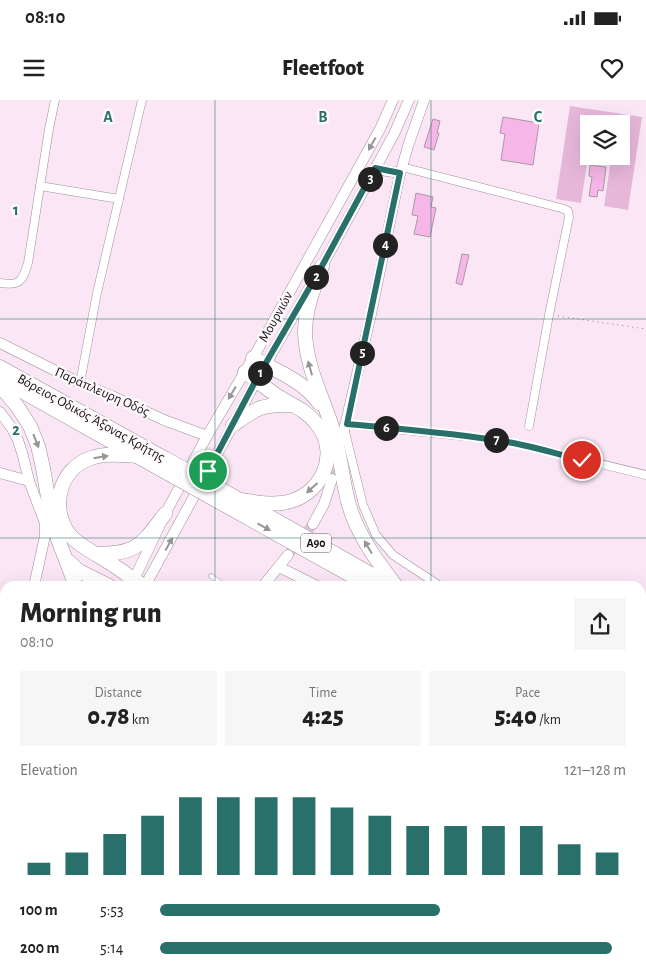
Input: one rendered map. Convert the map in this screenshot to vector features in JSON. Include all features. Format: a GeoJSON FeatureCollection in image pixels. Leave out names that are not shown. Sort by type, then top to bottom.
{"type":"FeatureCollection","features":[{"type":"Feature","properties":{"kind":"highway"},"geometry":{"type":"LineString","coordinates":[[322,266],[309,305],[305,331],[308,359],[333,431],[348,504],[353,518],[367,546],[392,581]]}},
{"type":"Feature","properties":{"kind":"highway"},"geometry":{"type":"LineString","coordinates":[[259,361],[296,381],[317,399],[327,414]]}},
{"type":"Feature","properties":{"kind":"highway","name":"Βόρειος Οδικός Άξονας Κρήτης"},"geometry":{"type":"LineString","coordinates":[[0,367],[362,581]]}},
{"type":"Feature","properties":{"kind":"highway"},"geometry":{"type":"LineString","coordinates":[[240,500],[281,503],[304,496],[319,482],[325,471],[327,458],[325,438],[316,422],[306,412],[279,397],[250,376]]}},
{"type":"Feature","properties":{"kind":"highway","name":"Βόρειος Οδικός Άξονας Κρήτης"},"geometry":{"type":"LineString","coordinates":[[0,379],[137,456],[163,464]]}},
{"type":"Feature","properties":{"kind":"highway"},"geometry":{"type":"LineString","coordinates":[[0,386],[17,406],[30,426],[38,446],[52,520],[58,542],[74,581]]}},
{"type":"Feature","properties":{"kind":"highway"},"geometry":{"type":"LineString","coordinates":[[234,425],[260,407],[268,405],[294,405]]}},
{"type":"Feature","properties":{"kind":"highway"},"geometry":{"type":"LineString","coordinates":[[134,581],[117,567],[70,536],[62,523],[59,504],[61,486],[78,465],[90,459],[106,455],[137,456]]}},
{"type":"Feature","properties":{"kind":"highway","name":"Βόρειος Οδικός Άξονας Κρήτης"},"geometry":{"type":"LineString","coordinates":[[222,497],[240,500],[383,581]]}},
{"type":"Feature","properties":{"kind":"highway"},"geometry":{"type":"LineString","coordinates":[[96,554],[119,552],[137,546],[144,541],[165,514]]}},
{"type":"Feature","properties":{"kind":"highway"},"geometry":{"type":"LineString","coordinates":[[64,556],[79,571],[98,581]]}},
{"type":"Feature","properties":{"kind":"main road"},"geometry":{"type":"LineString","coordinates":[[140,581],[165,514],[207,436],[250,376],[322,266],[394,134],[409,100]]}},
{"type":"Feature","properties":{"kind":"main road"},"geometry":{"type":"LineString","coordinates":[[345,432],[401,170],[424,100]]}},
{"type":"Feature","properties":{"kind":"main road","name":"Μουρνιών"},"geometry":{"type":"LineString","coordinates":[[259,361],[380,129],[391,102]]}},
{"type":"Feature","properties":{"kind":"main road"},"geometry":{"type":"LineString","coordinates":[[375,168],[401,170]]}},
{"type":"Feature","properties":{"kind":"main road","name":"Παράπλευρη Οδός"},"geometry":{"type":"LineString","coordinates":[[0,343],[80,383],[164,420],[207,436]]}},
{"type":"Feature","properties":{"kind":"main road"},"geometry":{"type":"LineString","coordinates":[[141,581],[234,425],[250,376]]}},
{"type":"Feature","properties":{"kind":"main road"},"geometry":{"type":"LineString","coordinates":[[0,412],[12,427],[18,440],[24,456],[29,481],[45,523],[45,536],[35,581]]}},
{"type":"Feature","properties":{"kind":"main road"},"geometry":{"type":"LineString","coordinates":[[0,473],[29,481]]}},
{"type":"Feature","properties":{"kind":"main road"},"geometry":{"type":"LineString","coordinates":[[313,524],[324,504],[332,479]]}},
{"type":"Feature","properties":{"kind":"main road"},"geometry":{"type":"LineString","coordinates":[[267,581],[288,555]]}},
{"type":"Feature","properties":{"kind":"main road"},"geometry":{"type":"LineString","coordinates":[[279,567],[307,581]]}},
{"type":"Feature","properties":{"kind":"street"},"geometry":{"type":"LineString","coordinates":[[0,283],[17,284],[25,274],[55,100]]}},
{"type":"Feature","properties":{"kind":"street"},"geometry":{"type":"LineString","coordinates":[[80,383],[97,293],[142,100]]}},
{"type":"Feature","properties":{"kind":"street"},"geometry":{"type":"LineString","coordinates":[[401,170],[561,208],[568,212],[569,217],[529,426]]}},
{"type":"Feature","properties":{"kind":"street"},"geometry":{"type":"LineString","coordinates":[[40,186],[119,199]]}},
{"type":"Feature","properties":{"kind":"street"},"geometry":{"type":"LineString","coordinates":[[432,581],[393,555],[376,535],[363,505],[345,432],[471,436],[507,442],[646,475]]}},
{"type":"Feature","properties":{"kind":"lane"},"geometry":{"type":"LineString","coordinates":[[211,576],[218,581]]}},
{"type":"Feature","properties":{"kind":"path"},"geometry":{"type":"LineString","coordinates":[[549,315],[646,329]]}},
{"type":"Feature","properties":{"kind":"shaded area"},"geometry":{"type":"Polygon","coordinates":[[[570,106],[629,115],[580,115],[580,165],[587,165],[581,203],[556,199],[570,106]]]}},
{"type":"Feature","properties":{"kind":"shaded area"},"geometry":{"type":"Polygon","coordinates":[[[630,115],[642,117],[628,210],[604,206],[610,165],[630,165],[630,115]]]}},
{"type":"Feature","properties":{"kind":"building"},"geometry":{"type":"Polygon","coordinates":[[[503,117],[539,123],[533,165],[501,160],[505,134],[500,133],[503,117]]]}},
{"type":"Feature","properties":{"kind":"building"},"geometry":{"type":"Polygon","coordinates":[[[433,119],[440,121],[434,150],[424,147],[433,119]]]}},
{"type":"Feature","properties":{"kind":"building"},"geometry":{"type":"Polygon","coordinates":[[[590,165],[606,167],[603,191],[598,190],[597,197],[589,196],[592,177],[589,176],[590,165]]]}},
{"type":"Feature","properties":{"kind":"building"},"geometry":{"type":"Polygon","coordinates":[[[416,193],[433,197],[431,207],[436,208],[430,237],[414,234],[418,216],[412,215],[416,193]]]}},
{"type":"Feature","properties":{"kind":"building"},"geometry":{"type":"Polygon","coordinates":[[[462,254],[469,255],[462,285],[456,283],[462,254]]]}},
{"type":"Feature","properties":{"kind":"tunnel"},"geometry":{"type":"LineString","coordinates":[[332,479],[338,455]]}},
{"type":"Feature","properties":{"kind":"tunnel"},"geometry":{"type":"LineString","coordinates":[[288,555],[313,524]]}},
{"type":"Feature","properties":{"kind":"route"},"geometry":{"type":"LineString","coordinates":[[208,471],[234,425],[256,380],[322,266],[375,168],[400,173],[347,424],[471,436],[525,445],[582,460]]}}]}
